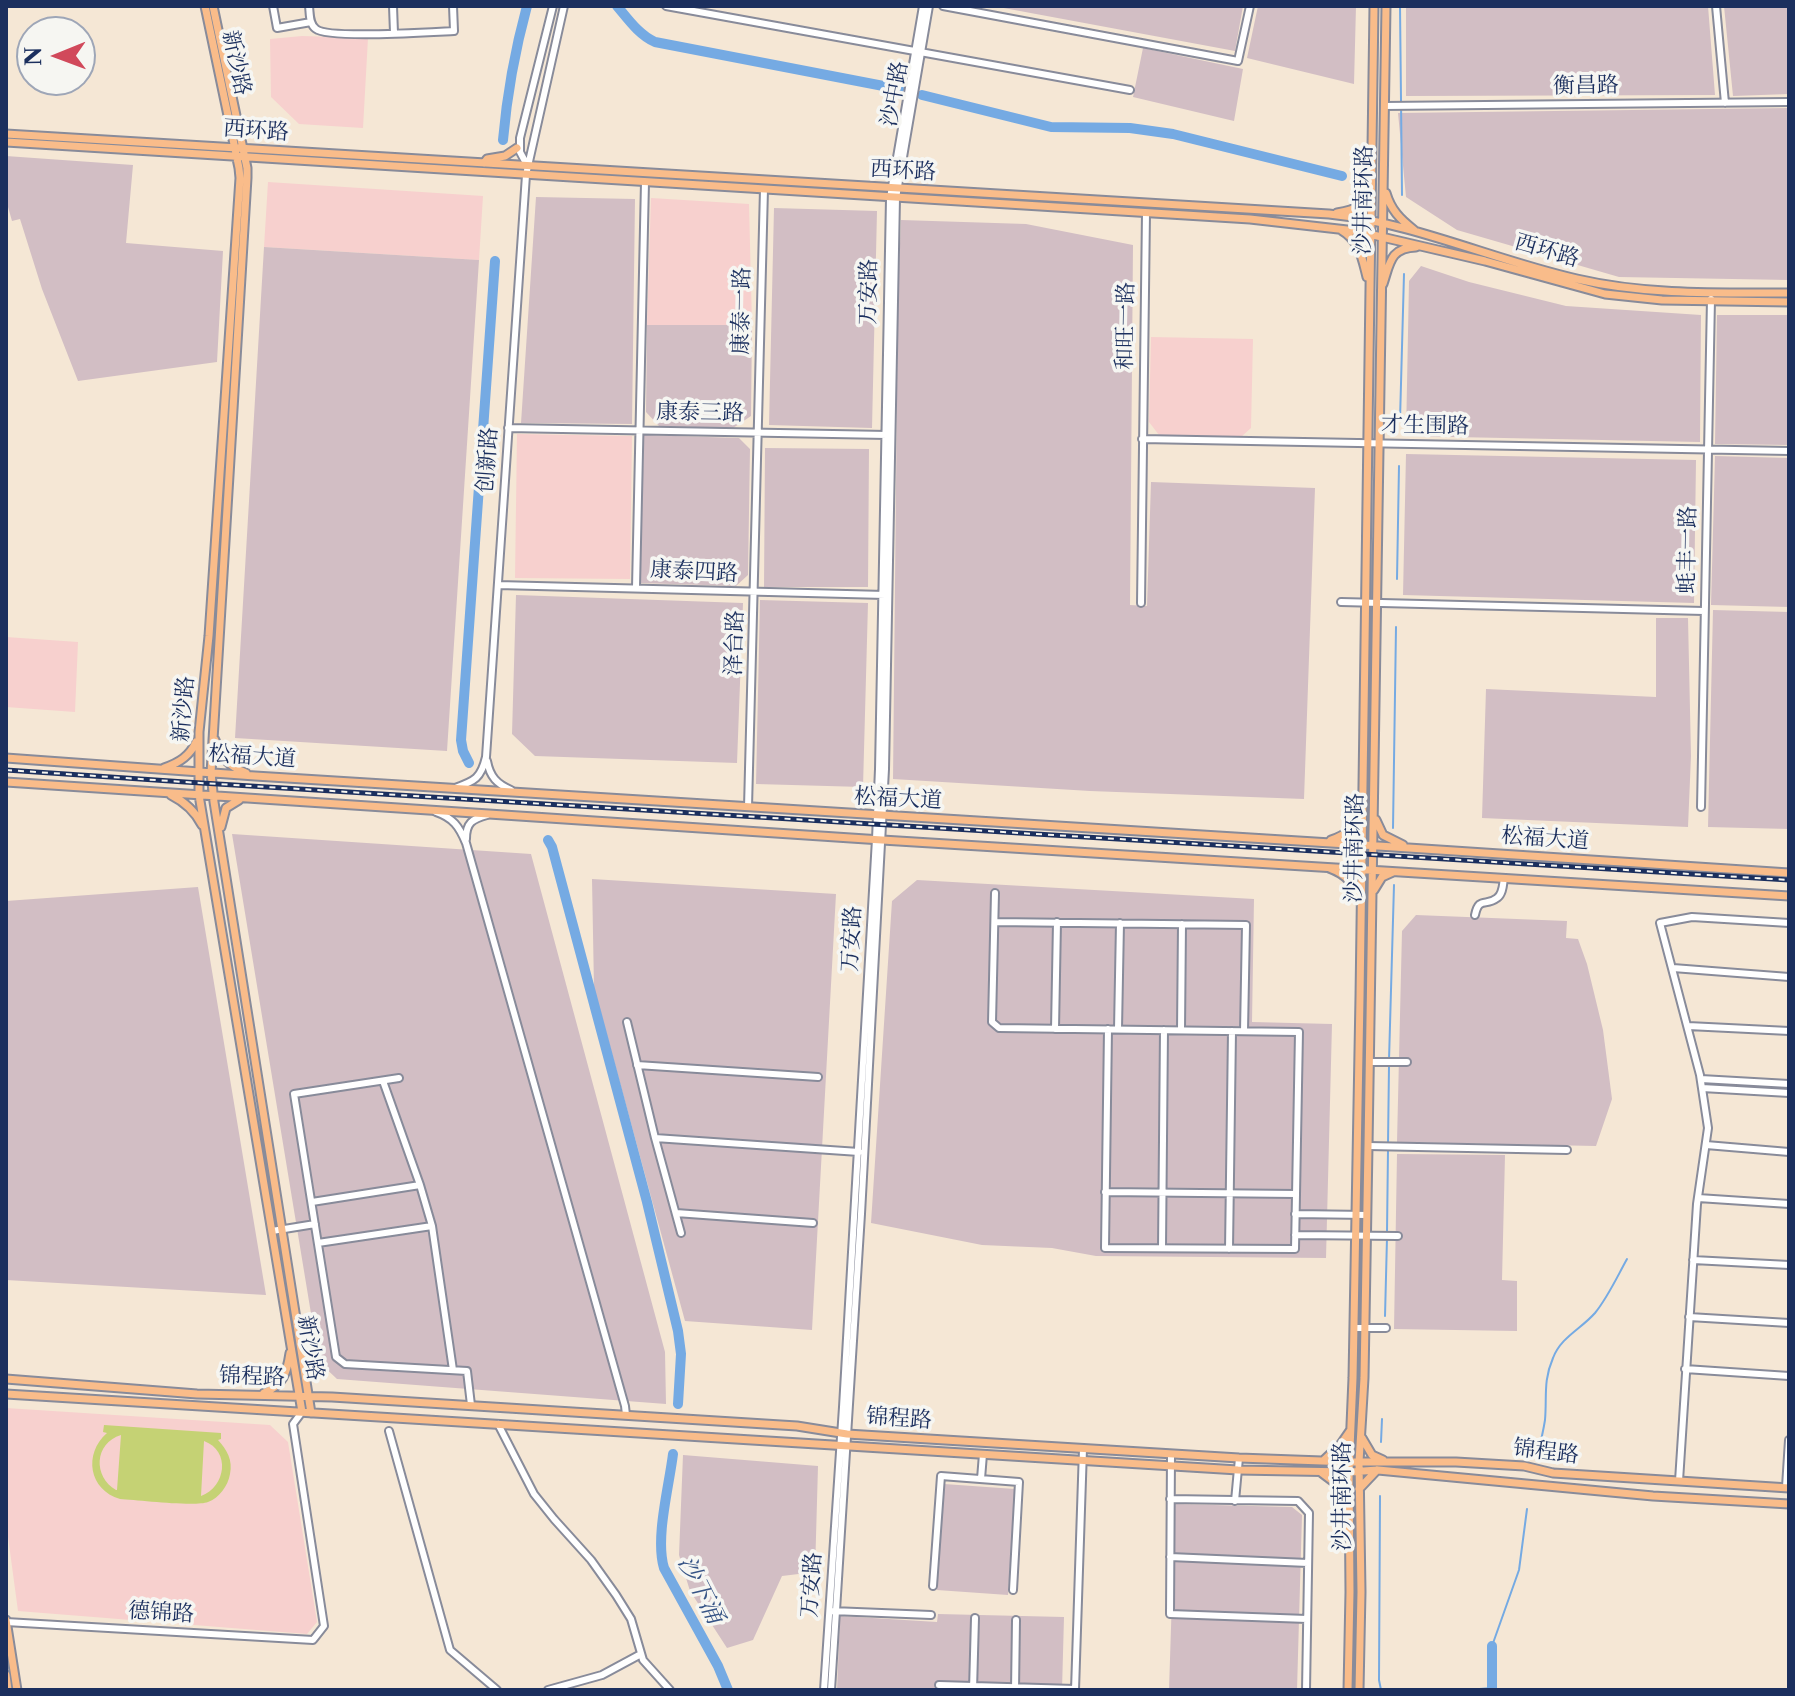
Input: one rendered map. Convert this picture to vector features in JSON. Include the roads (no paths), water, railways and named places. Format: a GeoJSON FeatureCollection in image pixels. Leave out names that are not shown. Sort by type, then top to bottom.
{"type":"FeatureCollection","features":[{"type":"Feature","properties":{"kind":"main road","name":"新沙路"},"geometry":{"type":"LineString","coordinates":[[205,6],[247,178],[211,773],[305,1369],[309,1397],[307,1412]]}},
{"type":"Feature","properties":{"kind":"main road","name":"新沙路"},"geometry":{"type":"LineString","coordinates":[[213,6],[240,152],[240,178],[209,636],[199,732],[199,795],[299,1397],[307,1412]]}},
{"type":"Feature","properties":{"kind":"main road","name":"沙井南环路"},"geometry":{"type":"LineString","coordinates":[[1359,1690],[1359,1489],[1351,1429],[1363,845],[1374,6]]}},
{"type":"Feature","properties":{"kind":"main road","name":"沙井南环路"},"geometry":{"type":"LineString","coordinates":[[1348,1690],[1349,1472],[1356,1465],[1361,1435],[1365,1328],[1386,6]]}},
{"type":"Feature","properties":{"kind":"main road","name":"西环路"},"geometry":{"type":"LineString","coordinates":[[6,134],[526,175],[1250,219],[1382,237],[1605,294],[1662,300],[1789,293]]}},
{"type":"Feature","properties":{"kind":"main road","name":"西环路"},"geometry":{"type":"LineString","coordinates":[[6,142],[527,165],[1329,214],[1415,232],[1576,279],[1711,297],[1789,302]]}},
{"type":"Feature","properties":{"kind":"main road"},"geometry":{"type":"LineString","coordinates":[[484,163],[487,159],[505,156],[517,148]]}},
{"type":"Feature","properties":{"kind":"main road"},"geometry":{"type":"LineString","coordinates":[[1329,214],[1353,210],[1362,204],[1373,179]]}},
{"type":"Feature","properties":{"kind":"main road"},"geometry":{"type":"LineString","coordinates":[[1384,180],[1392,209],[1415,232]]}},
{"type":"Feature","properties":{"kind":"main road"},"geometry":{"type":"LineString","coordinates":[[1339,230],[1351,237],[1360,249],[1370,290]]}},
{"type":"Feature","properties":{"kind":"main road"},"geometry":{"type":"LineString","coordinates":[[1381,291],[1396,253],[1404,248],[1426,247]]}},
{"type":"Feature","properties":{"kind":"main road"},"geometry":{"type":"LineString","coordinates":[[213,731],[218,750],[226,762],[255,776]]}},
{"type":"Feature","properties":{"kind":"main road"},"geometry":{"type":"LineString","coordinates":[[161,768],[178,762],[190,753],[199,732]]}},
{"type":"Feature","properties":{"kind":"main road","name":"松福大道"},"geometry":{"type":"LineString","coordinates":[[6,758],[1789,873]]}},
{"type":"Feature","properties":{"kind":"main road","name":"松福大道"},"geometry":{"type":"LineString","coordinates":[[6,782],[1789,896]]}},
{"type":"Feature","properties":{"kind":"main road"},"geometry":{"type":"LineString","coordinates":[[162,792],[187,805],[205,831]]}},
{"type":"Feature","properties":{"kind":"main road"},"geometry":{"type":"LineString","coordinates":[[220,841],[226,808],[234,802],[251,798]]}},
{"type":"Feature","properties":{"kind":"main road"},"geometry":{"type":"LineString","coordinates":[[1322,842],[1348,833],[1360,816],[1363,802]]}},
{"type":"Feature","properties":{"kind":"main road"},"geometry":{"type":"LineString","coordinates":[[1374,808],[1383,835],[1413,848]]}},
{"type":"Feature","properties":{"kind":"main road"},"geometry":{"type":"LineString","coordinates":[[1319,866],[1341,873],[1349,880],[1358,895],[1361,917]]}},
{"type":"Feature","properties":{"kind":"main road"},"geometry":{"type":"LineString","coordinates":[[1372,900],[1379,881],[1392,872],[1403,871]]}},
{"type":"Feature","properties":{"kind":"main road"},"geometry":{"type":"LineString","coordinates":[[259,1394],[280,1384],[287,1372],[291,1343]]}},
{"type":"Feature","properties":{"kind":"main road"},"geometry":{"type":"LineString","coordinates":[[305,1369],[312,1385],[320,1393],[331,1397]]}},
{"type":"Feature","properties":{"kind":"main road","name":"锦程路"},"geometry":{"type":"LineString","coordinates":[[6,1379],[197,1394],[259,1394],[471,1405],[797,1426],[844,1433],[1083,1449],[1323,1461],[1378,1470],[1653,1496],[1789,1504]]}},
{"type":"Feature","properties":{"kind":"main road","name":"锦程路"},"geometry":{"type":"LineString","coordinates":[[6,1394],[800,1445],[1238,1470],[1349,1472]]}},
{"type":"Feature","properties":{"kind":"main road"},"geometry":{"type":"LineString","coordinates":[[1323,1461],[1351,1429]]}},
{"type":"Feature","properties":{"kind":"main road"},"geometry":{"type":"LineString","coordinates":[[1361,1435],[1372,1455],[1385,1461]]}},
{"type":"Feature","properties":{"kind":"main road","name":"锦程路"},"geometry":{"type":"LineString","coordinates":[[1356,1465],[1385,1461],[1456,1462],[1524,1466],[1553,1473],[1787,1488]]}},
{"type":"Feature","properties":{"kind":"main road"},"geometry":{"type":"LineString","coordinates":[[1359,1489],[1378,1470]]}},
{"type":"Feature","properties":{"kind":"main road"},"geometry":{"type":"LineString","coordinates":[[1321,1472],[1338,1485],[1349,1503]]}},
{"type":"Feature","properties":{"kind":"main road"},"geometry":{"type":"LineString","coordinates":[[6,1621],[17,1690]]}},
{"type":"Feature","properties":{"kind":"main road"},"geometry":{"type":"LineString","coordinates":[[6,1675],[8,1690]]}},
{"type":"Feature","properties":{"kind":"street"},"geometry":{"type":"LineString","coordinates":[[273,6],[277,28],[311,22]]}},
{"type":"Feature","properties":{"kind":"street"},"geometry":{"type":"LineString","coordinates":[[309,6],[311,22],[323,32],[394,33],[454,31],[453,6]]}},
{"type":"Feature","properties":{"kind":"street"},"geometry":{"type":"LineString","coordinates":[[393,6],[394,33]]}},
{"type":"Feature","properties":{"kind":"street","name":"创新路"},"geometry":{"type":"LineString","coordinates":[[527,165],[520,152],[520,138],[553,6]]}},
{"type":"Feature","properties":{"kind":"street","name":"创新路"},"geometry":{"type":"LineString","coordinates":[[486,757],[527,165],[564,6]]}},
{"type":"Feature","properties":{"kind":"street"},"geometry":{"type":"LineString","coordinates":[[666,6],[1130,90]]}},
{"type":"Feature","properties":{"kind":"street","name":"沙中路"},"geometry":{"type":"LineString","coordinates":[[895,189],[923,6]]}},
{"type":"Feature","properties":{"kind":"street","name":"沙中路"},"geometry":{"type":"LineString","coordinates":[[918,52],[929,6]]}},
{"type":"Feature","properties":{"kind":"street"},"geometry":{"type":"LineString","coordinates":[[943,6],[1238,61],[1250,6]]}},
{"type":"Feature","properties":{"kind":"street"},"geometry":{"type":"LineString","coordinates":[[1716,6],[1725,103]]}},
{"type":"Feature","properties":{"kind":"street","name":"衡昌路"},"geometry":{"type":"LineString","coordinates":[[1384,106],[1789,102]]}},
{"type":"Feature","properties":{"kind":"street"},"geometry":{"type":"LineString","coordinates":[[636,587],[645,182]]}},
{"type":"Feature","properties":{"kind":"street","name":"康泰一路"},"geometry":{"type":"LineString","coordinates":[[758,433],[764,189]]}},
{"type":"Feature","properties":{"kind":"street","name":"万安路"},"geometry":{"type":"LineString","coordinates":[[824,1690],[844,1433],[879,839],[895,189]]}},
{"type":"Feature","properties":{"kind":"street","name":"和旺一路"},"geometry":{"type":"LineString","coordinates":[[1141,603],[1146,213]]}},
{"type":"Feature","properties":{"kind":"street","name":"蚝丰一路"},"geometry":{"type":"LineString","coordinates":[[1701,807],[1711,297]]}},
{"type":"Feature","properties":{"kind":"street","name":"康泰三路"},"geometry":{"type":"LineString","coordinates":[[508,428],[888,435]]}},
{"type":"Feature","properties":{"kind":"street","name":"泽台路"},"geometry":{"type":"LineString","coordinates":[[748,807],[758,433]]}},
{"type":"Feature","properties":{"kind":"street","name":"才生围路"},"geometry":{"type":"LineString","coordinates":[[1142,439],[1789,451]]}},
{"type":"Feature","properties":{"kind":"street","name":"康泰四路"},"geometry":{"type":"LineString","coordinates":[[498,585],[885,594]]}},
{"type":"Feature","properties":{"kind":"street"},"geometry":{"type":"LineString","coordinates":[[1341,602],[1704,611]]}},
{"type":"Feature","properties":{"kind":"street"},"geometry":{"type":"LineString","coordinates":[[455,788],[476,779],[483,770],[486,757]]}},
{"type":"Feature","properties":{"kind":"street"},"geometry":{"type":"LineString","coordinates":[[486,757],[496,782],[515,792]]}},
{"type":"Feature","properties":{"kind":"street"},"geometry":{"type":"LineString","coordinates":[[433,811],[457,824],[466,843],[626,1415]]}},
{"type":"Feature","properties":{"kind":"street"},"geometry":{"type":"LineString","coordinates":[[466,843],[470,822],[492,814]]}},
{"type":"Feature","properties":{"kind":"street"},"geometry":{"type":"LineString","coordinates":[[1475,915],[1480,903],[1497,898],[1501,893],[1504,878]]}},
{"type":"Feature","properties":{"kind":"street"},"geometry":{"type":"LineString","coordinates":[[995,893],[992,1022],[999,1028],[1118,1029],[1299,1032],[1295,1249],[1105,1248],[1108,1029]]}},
{"type":"Feature","properties":{"kind":"street"},"geometry":{"type":"LineString","coordinates":[[1679,1481],[1698,1198],[1708,1128],[1701,1079],[1660,923],[1692,917],[1789,923]]}},
{"type":"Feature","properties":{"kind":"street"},"geometry":{"type":"LineString","coordinates":[[995,922],[1246,925],[1244,1031]]}},
{"type":"Feature","properties":{"kind":"street"},"geometry":{"type":"LineString","coordinates":[[1055,1029],[1057,922]]}},
{"type":"Feature","properties":{"kind":"street"},"geometry":{"type":"LineString","coordinates":[[1118,1029],[1120,923]]}},
{"type":"Feature","properties":{"kind":"street"},"geometry":{"type":"LineString","coordinates":[[1181,1030],[1182,924]]}},
{"type":"Feature","properties":{"kind":"street"},"geometry":{"type":"LineString","coordinates":[[1673,968],[1789,977]]}},
{"type":"Feature","properties":{"kind":"street"},"geometry":{"type":"LineString","coordinates":[[627,1022],[681,1233]]}},
{"type":"Feature","properties":{"kind":"street"},"geometry":{"type":"LineString","coordinates":[[1688,1026],[1789,1031]]}},
{"type":"Feature","properties":{"kind":"street"},"geometry":{"type":"LineString","coordinates":[[1162,1248],[1164,1030]]}},
{"type":"Feature","properties":{"kind":"street"},"geometry":{"type":"LineString","coordinates":[[1229,1249],[1232,1031]]}},
{"type":"Feature","properties":{"kind":"street"},"geometry":{"type":"LineString","coordinates":[[1370,1062],[1403,1062]]}},
{"type":"Feature","properties":{"kind":"street"},"geometry":{"type":"LineString","coordinates":[[637,1065],[818,1077]]}},
{"type":"Feature","properties":{"kind":"street"},"geometry":{"type":"LineString","coordinates":[[399,1078],[294,1094],[336,1357],[345,1364],[467,1371],[471,1405]]}},
{"type":"Feature","properties":{"kind":"street"},"geometry":{"type":"LineString","coordinates":[[1701,1079],[1789,1084]]}},
{"type":"Feature","properties":{"kind":"street"},"geometry":{"type":"LineString","coordinates":[[383,1081],[432,1226],[453,1370]]}},
{"type":"Feature","properties":{"kind":"street"},"geometry":{"type":"LineString","coordinates":[[1702,1088],[1789,1093]]}},
{"type":"Feature","properties":{"kind":"street"},"geometry":{"type":"LineString","coordinates":[[655,1138],[861,1152]]}},
{"type":"Feature","properties":{"kind":"street"},"geometry":{"type":"LineString","coordinates":[[1706,1145],[1789,1152]]}},
{"type":"Feature","properties":{"kind":"street"},"geometry":{"type":"LineString","coordinates":[[1368,1146],[1567,1150]]}},
{"type":"Feature","properties":{"kind":"street"},"geometry":{"type":"LineString","coordinates":[[312,1202],[420,1185]]}},
{"type":"Feature","properties":{"kind":"street"},"geometry":{"type":"LineString","coordinates":[[1105,1192],[1296,1194]]}},
{"type":"Feature","properties":{"kind":"street"},"geometry":{"type":"LineString","coordinates":[[1698,1198],[1789,1204]]}},
{"type":"Feature","properties":{"kind":"street"},"geometry":{"type":"LineString","coordinates":[[676,1213],[813,1223]]}},
{"type":"Feature","properties":{"kind":"street"},"geometry":{"type":"LineString","coordinates":[[1295,1214],[1367,1215]]}},
{"type":"Feature","properties":{"kind":"street"},"geometry":{"type":"LineString","coordinates":[[272,1231],[315,1224]]}},
{"type":"Feature","properties":{"kind":"street"},"geometry":{"type":"LineString","coordinates":[[318,1243],[432,1226]]}},
{"type":"Feature","properties":{"kind":"street"},"geometry":{"type":"LineString","coordinates":[[1295,1235],[1398,1236]]}},
{"type":"Feature","properties":{"kind":"street"},"geometry":{"type":"LineString","coordinates":[[1693,1260],[1789,1265]]}},
{"type":"Feature","properties":{"kind":"street"},"geometry":{"type":"LineString","coordinates":[[1689,1317],[1789,1323]]}},
{"type":"Feature","properties":{"kind":"street"},"geometry":{"type":"LineString","coordinates":[[1354,1328],[1386,1328]]}},
{"type":"Feature","properties":{"kind":"street"},"geometry":{"type":"LineString","coordinates":[[1685,1369],[1789,1376]]}},
{"type":"Feature","properties":{"kind":"street","name":"德锦路"},"geometry":{"type":"LineString","coordinates":[[6,1621],[313,1640],[324,1626],[293,1424],[307,1412]]}},
{"type":"Feature","properties":{"kind":"street"},"geometry":{"type":"LineString","coordinates":[[498,1424],[534,1494],[591,1560],[631,1619],[641,1654],[670,1690]]}},
{"type":"Feature","properties":{"kind":"street"},"geometry":{"type":"LineString","coordinates":[[389,1431],[450,1650],[497,1690]]}},
{"type":"Feature","properties":{"kind":"street"},"geometry":{"type":"LineString","coordinates":[[1787,1488],[1789,1440]]}},
{"type":"Feature","properties":{"kind":"street"},"geometry":{"type":"LineString","coordinates":[[939,1685],[1075,1690],[1083,1449]]}},
{"type":"Feature","properties":{"kind":"street"},"geometry":{"type":"LineString","coordinates":[[981,1479],[983,1454]]}},
{"type":"Feature","properties":{"kind":"street"},"geometry":{"type":"LineString","coordinates":[[1171,1454],[1170,1614],[1307,1619]]}},
{"type":"Feature","properties":{"kind":"street"},"geometry":{"type":"LineString","coordinates":[[1235,1501],[1239,1458]]}},
{"type":"Feature","properties":{"kind":"street"},"geometry":{"type":"LineString","coordinates":[[933,1586],[941,1476],[1019,1482],[1013,1590]]}},
{"type":"Feature","properties":{"kind":"street"},"geometry":{"type":"LineString","coordinates":[[1170,1499],[1298,1501],[1309,1513],[1306,1690]]}},
{"type":"Feature","properties":{"kind":"street"},"geometry":{"type":"LineString","coordinates":[[1170,1557],[1308,1563]]}},
{"type":"Feature","properties":{"kind":"street"},"geometry":{"type":"LineString","coordinates":[[832,1611],[931,1615]]}},
{"type":"Feature","properties":{"kind":"street","name":"万安路"},"geometry":{"type":"LineString","coordinates":[[831,1690],[832,1611]]}},
{"type":"Feature","properties":{"kind":"street"},"geometry":{"type":"LineString","coordinates":[[973,1688],[975,1618]]}},
{"type":"Feature","properties":{"kind":"street"},"geometry":{"type":"LineString","coordinates":[[1015,1689],[1016,1620]]}},
{"type":"Feature","properties":{"kind":"street"},"geometry":{"type":"LineString","coordinates":[[548,1690],[602,1675],[641,1654]]}},
{"type":"Feature","properties":{"kind":"waterway"},"geometry":{"type":"LineString","coordinates":[[503,140],[512,72],[527,6]]}},
{"type":"Feature","properties":{"kind":"waterway"},"geometry":{"type":"LineString","coordinates":[[617,6],[639,31],[655,42],[899,89]]}},
{"type":"Feature","properties":{"kind":"waterway"},"geometry":{"type":"LineString","coordinates":[[1400,6],[1402,195]]}},
{"type":"Feature","properties":{"kind":"waterway"},"geometry":{"type":"LineString","coordinates":[[922,95],[1051,127],[1130,128],[1173,134],[1342,176]]}},
{"type":"Feature","properties":{"kind":"waterway"},"geometry":{"type":"LineString","coordinates":[[469,763],[461,740],[495,261]]}},
{"type":"Feature","properties":{"kind":"waterway"},"geometry":{"type":"LineString","coordinates":[[1400,420],[1404,274]]}},
{"type":"Feature","properties":{"kind":"waterway"},"geometry":{"type":"LineString","coordinates":[[1397,579],[1399,466]]}},
{"type":"Feature","properties":{"kind":"waterway"},"geometry":{"type":"LineString","coordinates":[[1393,828],[1396,627]]}},
{"type":"Feature","properties":{"kind":"waterway"},"geometry":{"type":"LineString","coordinates":[[548,840],[647,1202],[678,1331],[681,1354],[678,1404]]}},
{"type":"Feature","properties":{"kind":"waterway"},"geometry":{"type":"LineString","coordinates":[[1389,1060],[1394,885]]}},
{"type":"Feature","properties":{"kind":"waterway"},"geometry":{"type":"LineString","coordinates":[[1388,1144],[1389,1066]]}},
{"type":"Feature","properties":{"kind":"waterway"},"geometry":{"type":"LineString","coordinates":[[1387,1232],[1388,1150]]}},
{"type":"Feature","properties":{"kind":"waterway"},"geometry":{"type":"LineString","coordinates":[[1385,1316],[1387,1238]]}},
{"type":"Feature","properties":{"kind":"waterway"},"geometry":{"type":"LineString","coordinates":[[1537,1457],[1553,1358],[1561,1344],[1600,1307],[1627,1259]]}},
{"type":"Feature","properties":{"kind":"waterway"},"geometry":{"type":"LineString","coordinates":[[1381,1442],[1382,1419]]}},
{"type":"Feature","properties":{"kind":"waterway","name":"沙下涌"},"geometry":{"type":"LineString","coordinates":[[673,1454],[662,1527],[664,1568],[728,1690]]}},
{"type":"Feature","properties":{"kind":"waterway"},"geometry":{"type":"LineString","coordinates":[[1380,1496],[1381,1690]]}},
{"type":"Feature","properties":{"kind":"waterway"},"geometry":{"type":"LineString","coordinates":[[1492,1646],[1519,1570],[1527,1509]]}},
{"type":"Feature","properties":{"kind":"waterway"},"geometry":{"type":"LineString","coordinates":[[1492,1646],[1492,1690]]}},
{"type":"Feature","properties":{"kind":"waterway"},"geometry":{"type":"LineString","coordinates":[[1467,1690],[1492,1688]]}},
{"type":"Feature","properties":{"kind":"railway"},"geometry":{"type":"LineString","coordinates":[[6,770],[1789,880]]}}]}
